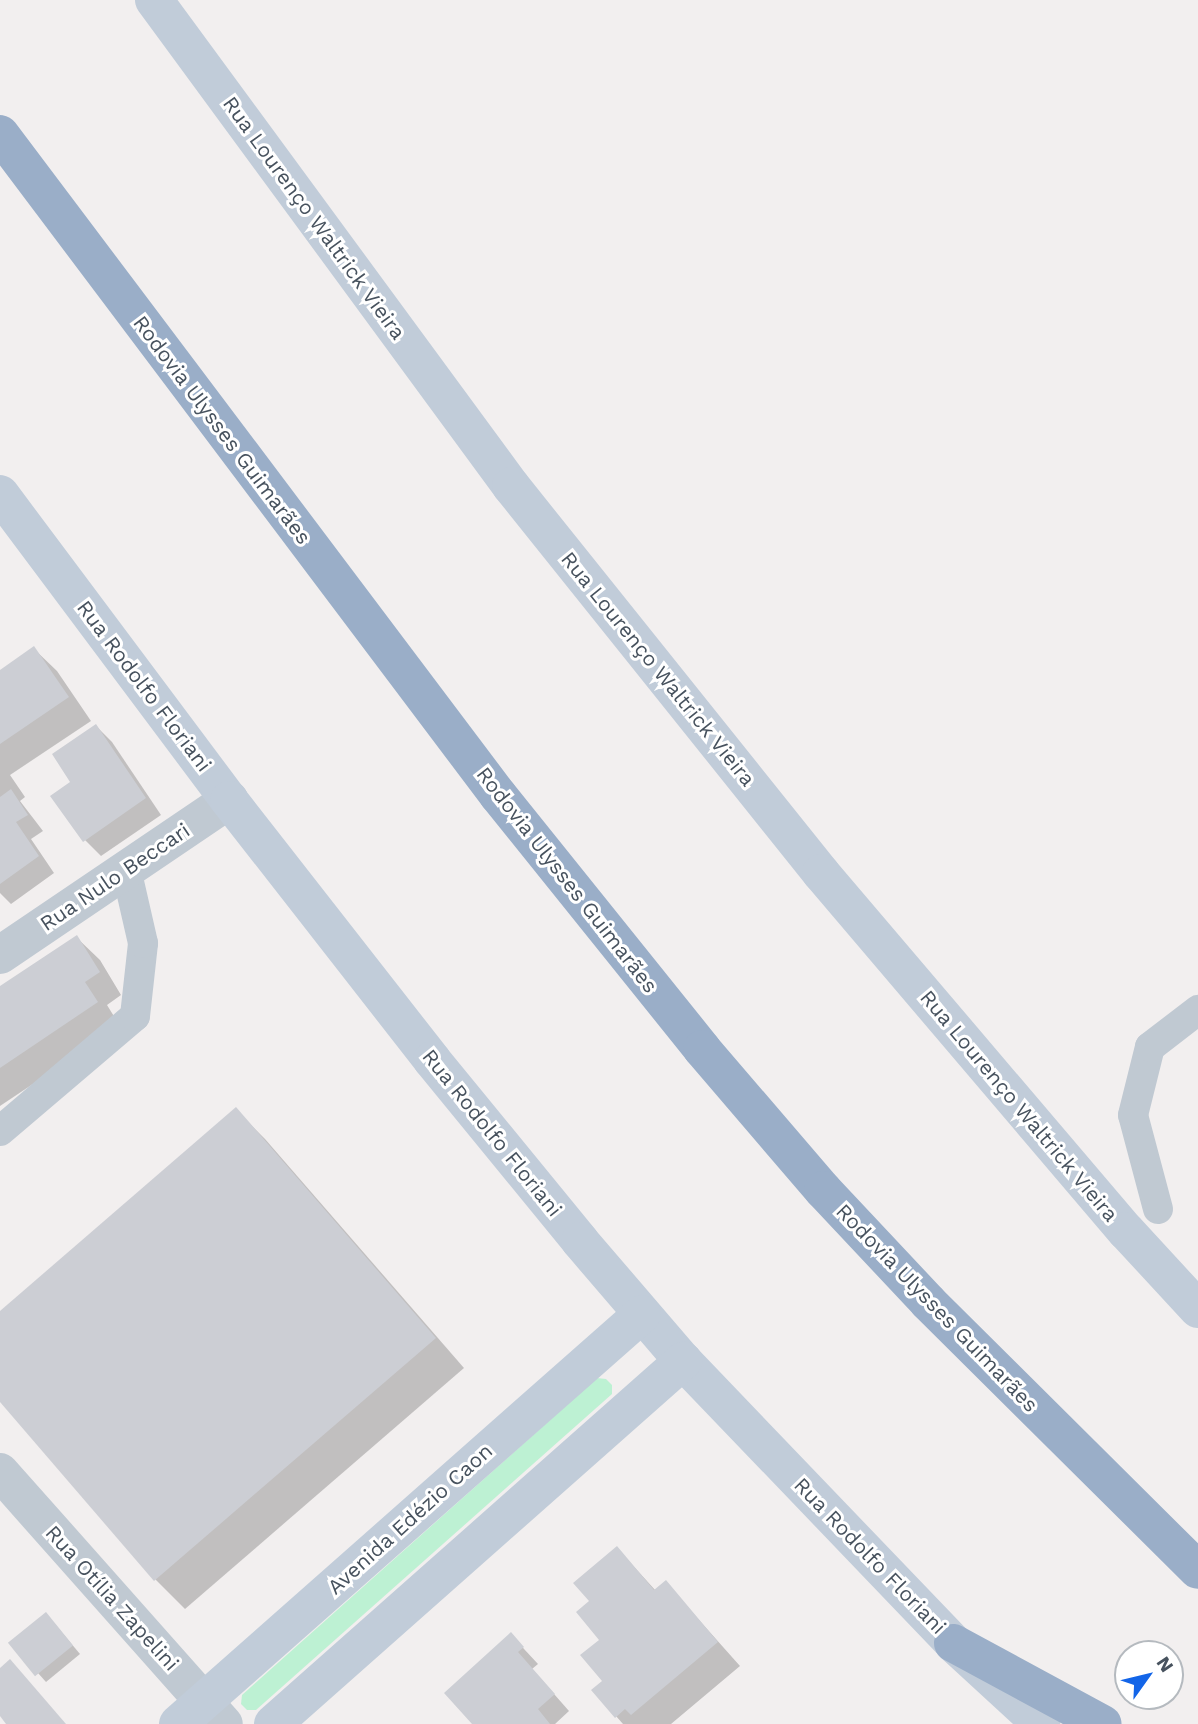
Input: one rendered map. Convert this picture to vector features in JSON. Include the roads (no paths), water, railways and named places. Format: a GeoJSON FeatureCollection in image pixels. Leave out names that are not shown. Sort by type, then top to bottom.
{"type":"FeatureCollection","features":[{"type":"Feature","properties":{"kind":"highway","name":"Rodovia Ulysses Guimarães"},"geometry":{"type":"LineString","coordinates":[[0,134],[498,795],[702,1049],[823,1189],[928,1301],[1198,1570]]}},
{"type":"Feature","properties":{"kind":"highway"},"geometry":{"type":"LineString","coordinates":[[953,1643],[1103,1724]]}},
{"type":"Feature","properties":{"kind":"main road","name":"Rua Lourenço Waltrick Vieira"},"geometry":{"type":"LineString","coordinates":[[153,0],[520,497],[821,873],[1126,1231],[1198,1309]]}},
{"type":"Feature","properties":{"kind":"main road","name":"Rua Rodolfo Floriani"},"geometry":{"type":"LineString","coordinates":[[0,494],[229,800],[432,1060],[642,1314],[683,1361],[953,1643],[1041,1724]]}},
{"type":"Feature","properties":{"kind":"main road","name":"Avenida Edézio Caon"},"geometry":{"type":"LineString","coordinates":[[202,1716],[642,1314]]}},
{"type":"Feature","properties":{"kind":"main road"},"geometry":{"type":"LineString","coordinates":[[272,1724],[683,1361]]}},
{"type":"Feature","properties":{"kind":"street","name":"Rua Nulo Beccari"},"geometry":{"type":"LineString","coordinates":[[0,955],[229,800]]}},
{"type":"Feature","properties":{"kind":"street","name":"Rua Otília Zapelini"},"geometry":{"type":"LineString","coordinates":[[0,1472],[202,1716]]}},
{"type":"Feature","properties":{"kind":"lane"},"geometry":{"type":"LineString","coordinates":[[0,1131],[135,1016],[143,943],[126,869]]}},
{"type":"Feature","properties":{"kind":"lane"},"geometry":{"type":"LineString","coordinates":[[1158,1209],[1133,1115],[1150,1047],[1198,1010]]}}]}
